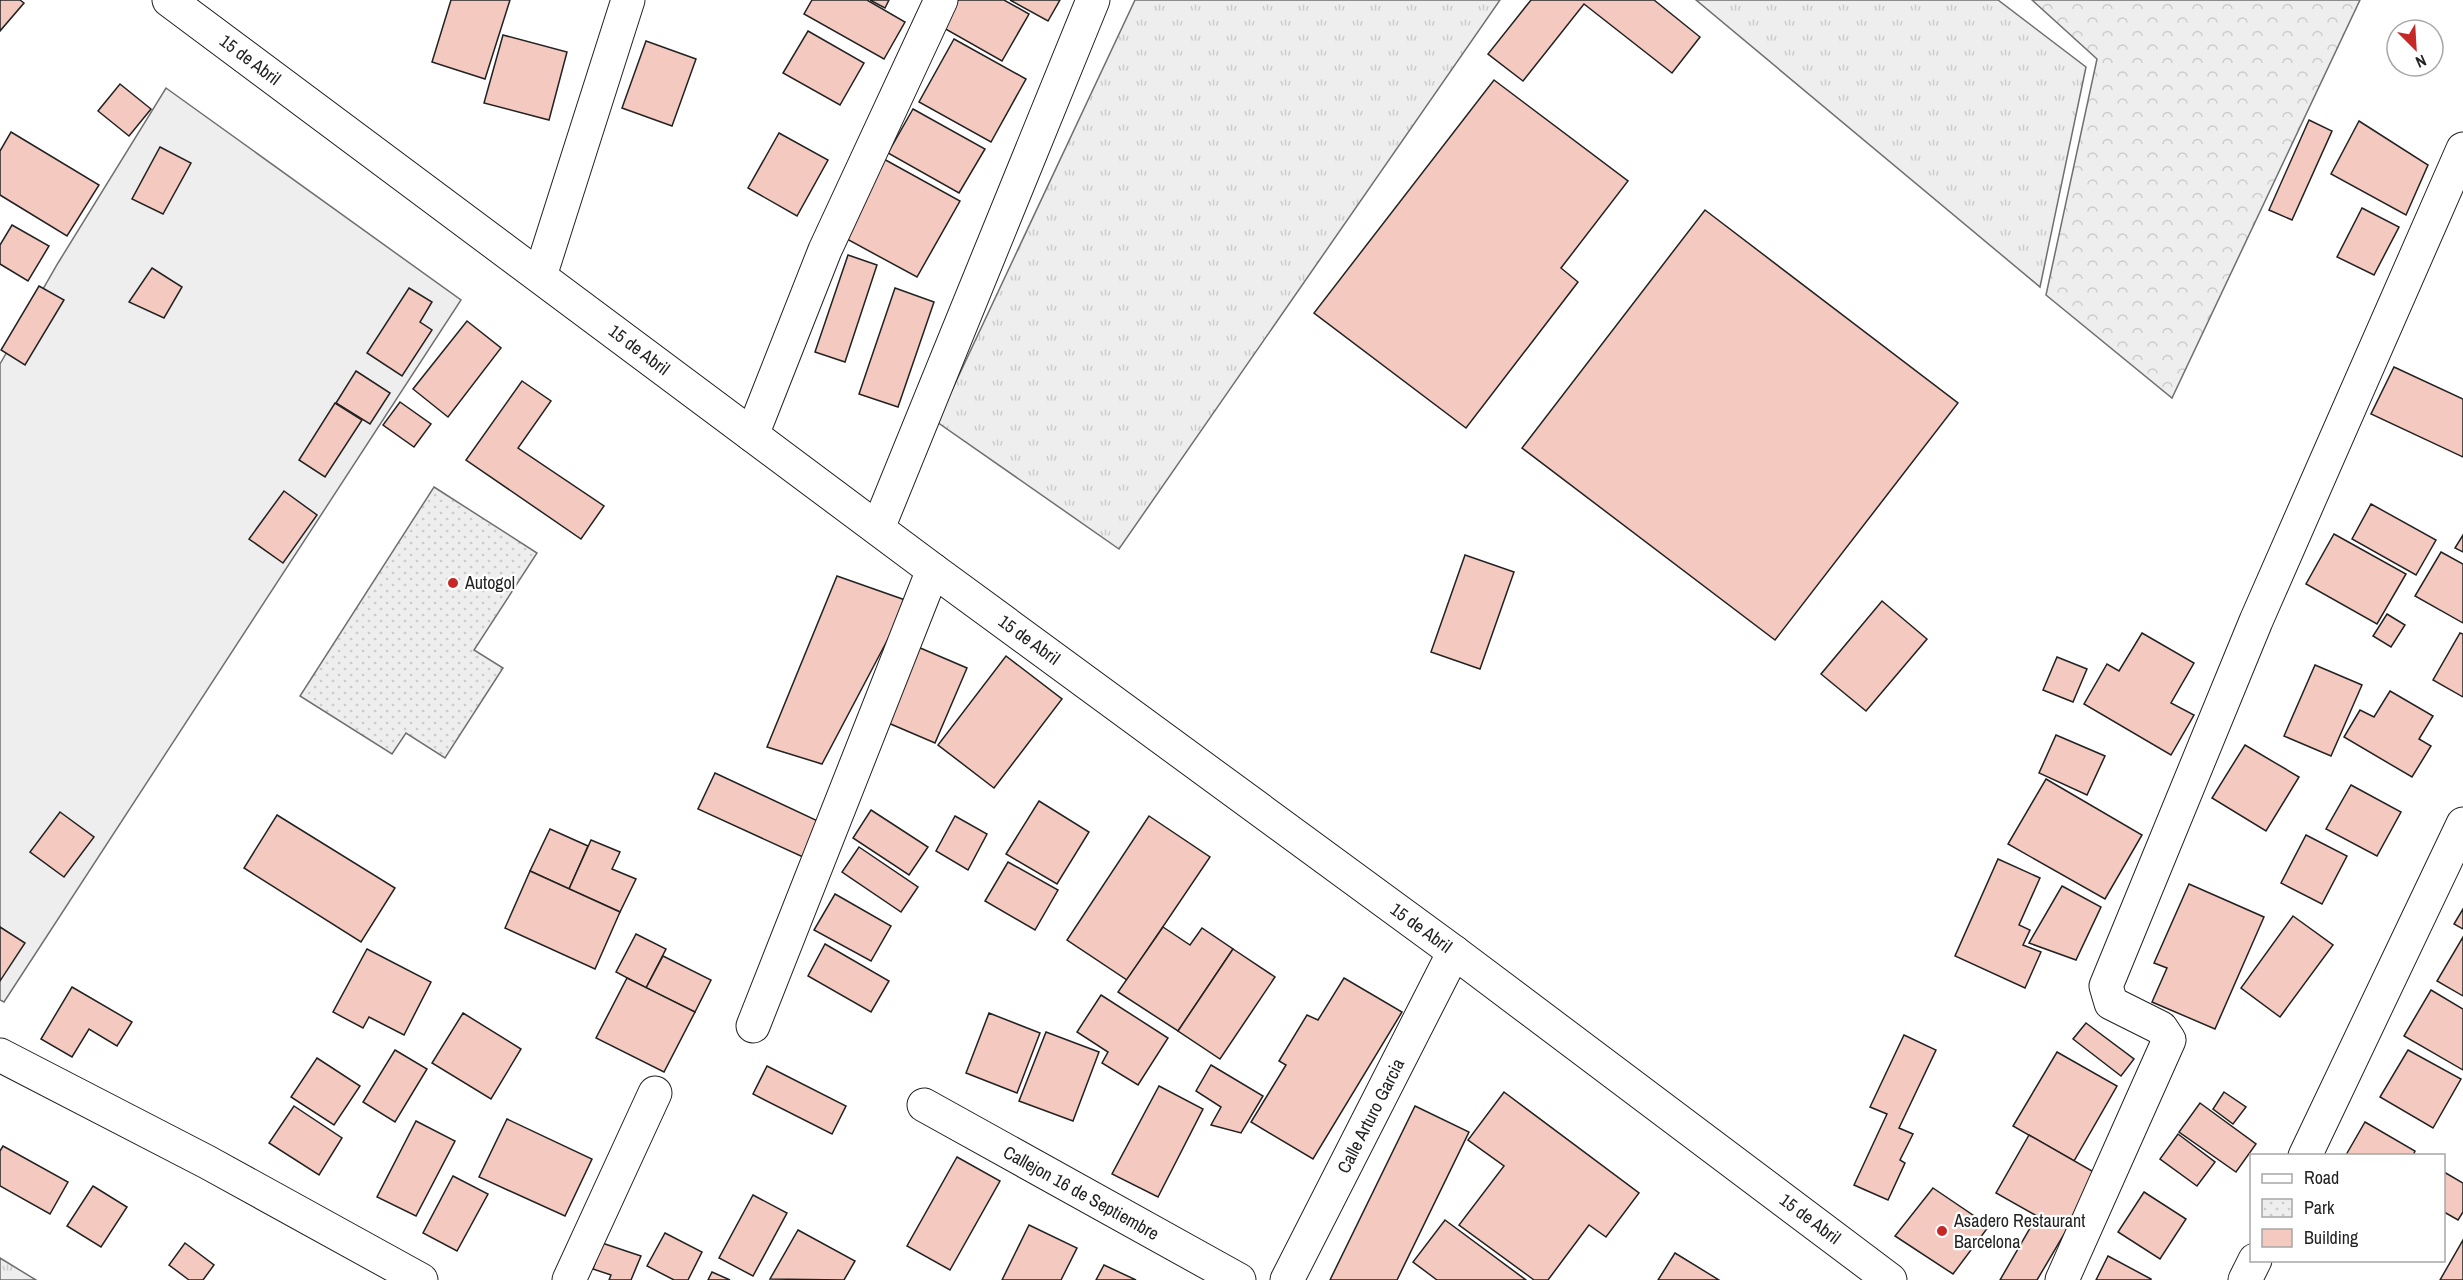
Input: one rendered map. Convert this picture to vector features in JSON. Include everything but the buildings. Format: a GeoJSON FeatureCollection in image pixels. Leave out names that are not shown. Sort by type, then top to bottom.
{"type":"FeatureCollection","features":[{"type":"Feature","properties":{"kind":"street","name":"15 de Abril"},"geometry":{"type":"LineString","coordinates":[[170,0],[933,570],[1454,952],[1890,1280]]}},
{"type":"Feature","properties":{"kind":"street"},"geometry":{"type":"LineString","coordinates":[[540,276],[628,0]]}},
{"type":"Feature","properties":{"kind":"street"},"geometry":{"type":"LineString","coordinates":[[752,435],[825,250],[941,0]]}},
{"type":"Feature","properties":{"kind":"street"},"geometry":{"type":"LineString","coordinates":[[878,528],[1094,0]]}},
{"type":"Feature","properties":{"kind":"street"},"geometry":{"type":"LineString","coordinates":[[2062,1280],[2169,1040],[2162,1028],[2111,1003],[2106,986],[2256,621],[2463,149]]}},
{"type":"Feature","properties":{"kind":"street"},"geometry":{"type":"LineString","coordinates":[[753,1026],[933,570]]}},
{"type":"Feature","properties":{"kind":"street"},"geometry":{"type":"LineString","coordinates":[[2305,1154],[2463,824]]}},
{"type":"Feature","properties":{"kind":"street","name":"Calle Arturo Garcia"},"geometry":{"type":"LineString","coordinates":[[1287,1280],[1454,952]]}},
{"type":"Feature","properties":{"kind":"street"},"geometry":{"type":"LineString","coordinates":[[0,1054],[207,1162],[421,1280]]}},
{"type":"Feature","properties":{"kind":"street"},"geometry":{"type":"LineString","coordinates":[[569,1280],[655,1093]]}},
{"type":"Feature","properties":{"kind":"street","name":"Callejon 16 de Septiembre"},"geometry":{"type":"LineString","coordinates":[[924,1105],[1239,1280]]}},
{"type":"Feature","properties":{"kind":"street"},"geometry":{"type":"LineString","coordinates":[[2245,1280],[2254,1262]]}},
{"type":"Feature","properties":{"kind":"green space"},"geometry":{"type":"Polygon","coordinates":[[[1135,0],[1500,0],[1119,549],[937,422],[1135,0]]]}},
{"type":"Feature","properties":{"kind":"green space"},"geometry":{"type":"Polygon","coordinates":[[[1696,0],[1998,0],[2086,67],[2040,287],[1696,0]]]}},
{"type":"Feature","properties":{"kind":"green space"},"geometry":{"type":"Polygon","coordinates":[[[2032,0],[2360,0],[2172,398],[2046,295],[2097,59],[2032,0]]]}},
{"type":"Feature","properties":{"kind":"green space"},"geometry":{"type":"Polygon","coordinates":[[[166,88],[461,300],[4,1002],[0,1000],[0,364],[58,263],[166,88]]]}},
{"type":"Feature","properties":{"kind":"green space"},"geometry":{"type":"Polygon","coordinates":[[[434,487],[537,553],[474,650],[503,668],[445,758],[406,733],[392,754],[300,696],[434,487]]]}},
{"type":"Feature","properties":{"kind":"green space"},"geometry":{"type":"Polygon","coordinates":[[[0,1258],[36,1280],[0,1280],[0,1258]]]}},
{"type":"Feature","properties":{"kind":"place","name":"Autogol"},"geometry":{"type":"Point","coordinates":[453,583]}},
{"type":"Feature","properties":{"kind":"place","name":"Asadero Restaurant Barcelona"},"geometry":{"type":"Point","coordinates":[1942,1231]}}]}
